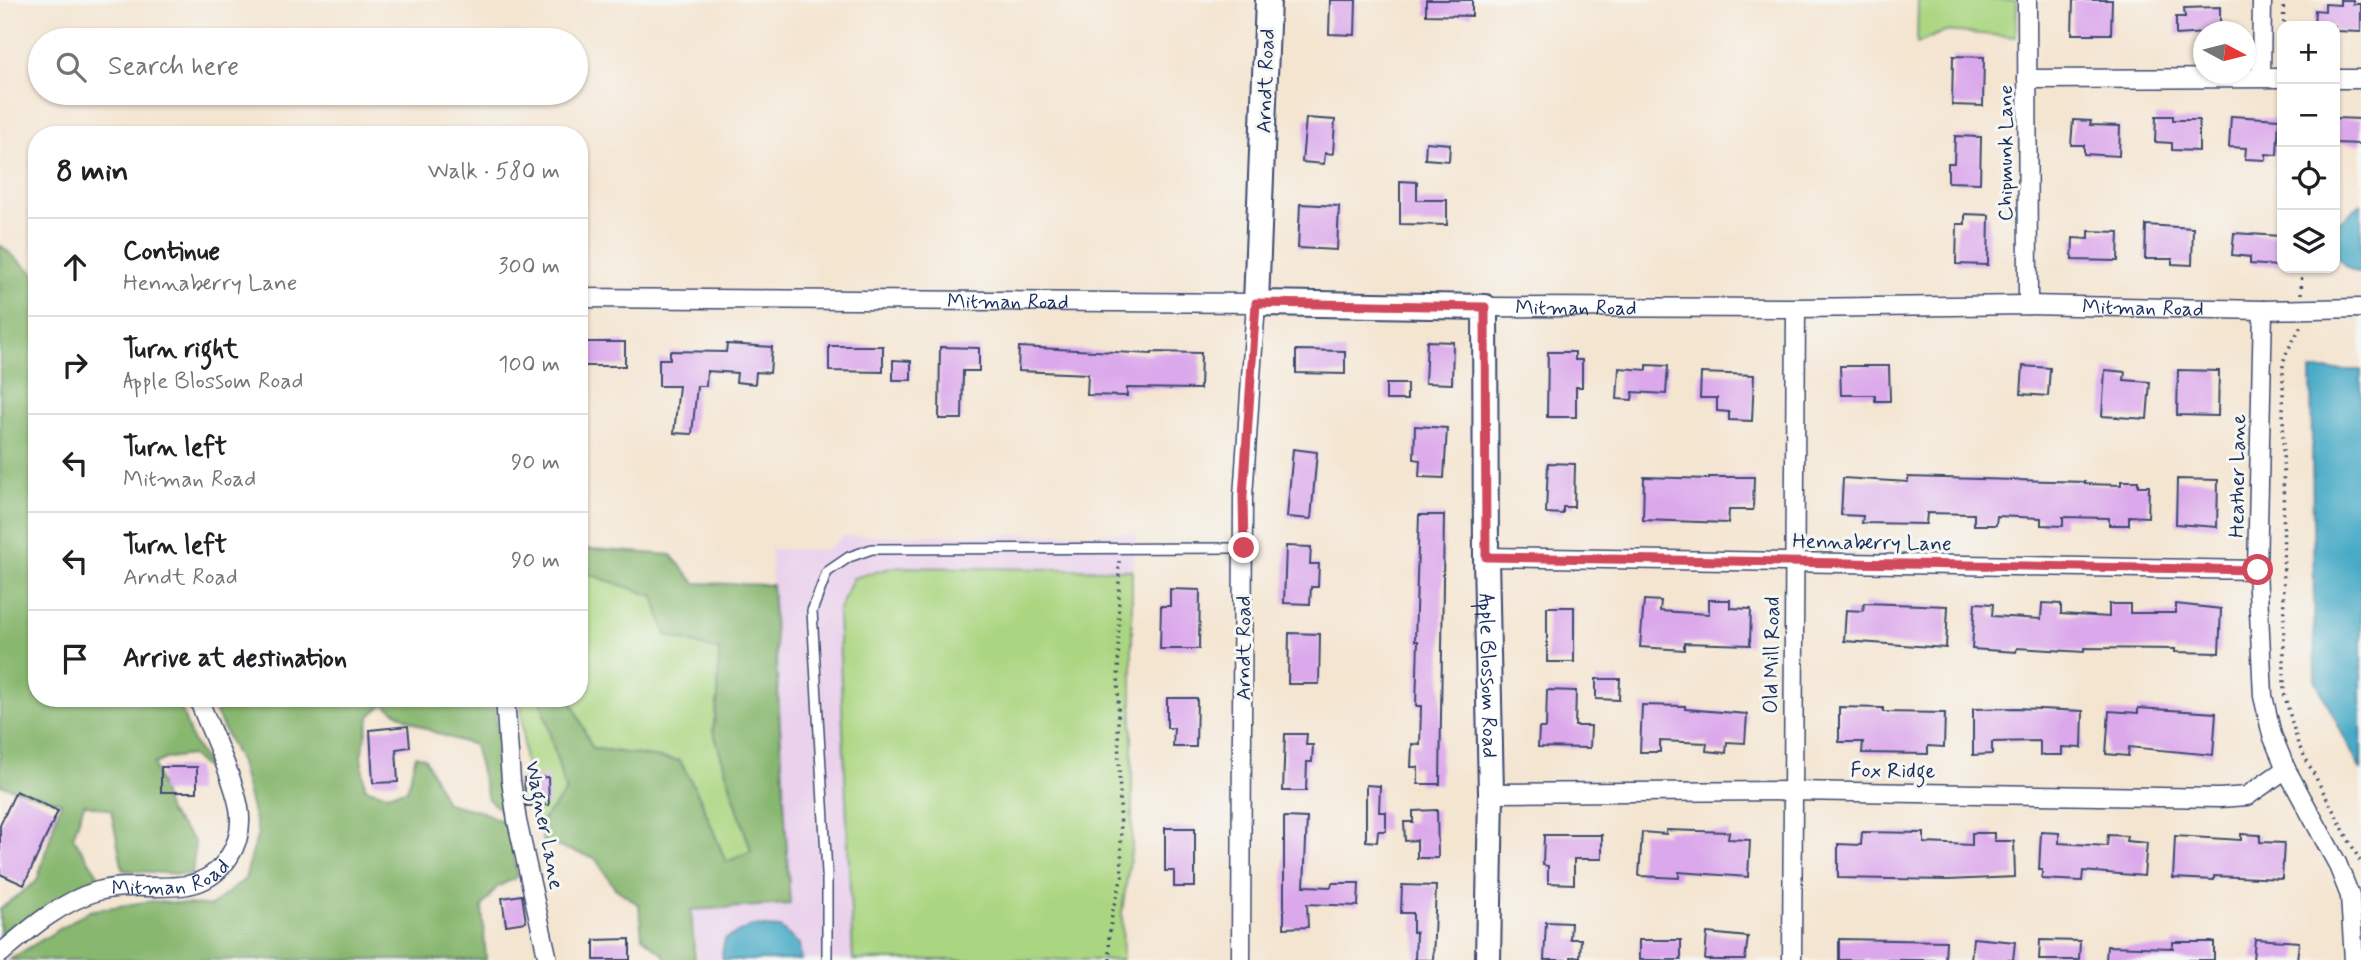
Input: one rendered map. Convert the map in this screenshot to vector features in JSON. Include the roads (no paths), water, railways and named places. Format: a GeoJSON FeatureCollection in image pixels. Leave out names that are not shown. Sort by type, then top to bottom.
{"type":"FeatureCollection","features":[{"type":"Feature","properties":{"kind":"street","name":"Arndt Road"},"geometry":{"type":"LineString","coordinates":[[1241,960],[1243,497],[1256,303],[1268,0]]}},
{"type":"Feature","properties":{"kind":"street","name":"Chipmunk Lane"},"geometry":{"type":"LineString","coordinates":[[2027,0],[2028,305]]}},
{"type":"Feature","properties":{"kind":"street"},"geometry":{"type":"LineString","coordinates":[[2261,77],[2262,0]]}},
{"type":"Feature","properties":{"kind":"street"},"geometry":{"type":"LineString","coordinates":[[2027,79],[2277,78]]}},
{"type":"Feature","properties":{"kind":"street"},"geometry":{"type":"LineString","coordinates":[[2340,79],[2361,79]]}},
{"type":"Feature","properties":{"kind":"street","name":"Mitman Road"},"geometry":{"type":"LineString","coordinates":[[588,298],[1485,307],[1796,308],[2028,305],[2263,310],[2361,308]]}},
{"type":"Feature","properties":{"kind":"street","name":"Apple Blossom Road"},"geometry":{"type":"LineString","coordinates":[[1485,307],[1491,793],[1488,960]]}},
{"type":"Feature","properties":{"kind":"street","name":"Old Mill Road"},"geometry":{"type":"LineString","coordinates":[[1792,960],[1796,308]]}},
{"type":"Feature","properties":{"kind":"street","name":"Heather Lane"},"geometry":{"type":"LineString","coordinates":[[2263,310],[2258,570],[2263,696],[2272,735],[2286,769],[2337,863],[2350,897],[2354,960]]}},
{"type":"Feature","properties":{"kind":"street","name":"Hennaberry Lane"},"geometry":{"type":"LineString","coordinates":[[1486,557],[2258,570]]}},
{"type":"Feature","properties":{"kind":"street","name":"Mitman Road"},"geometry":{"type":"LineString","coordinates":[[0,954],[42,920],[69,903],[95,892],[118,886],[189,884],[210,876],[225,865],[239,829],[239,810],[201,707]]}},
{"type":"Feature","properties":{"kind":"street","name":"Wagner Lane"},"geometry":{"type":"LineString","coordinates":[[506,707],[517,821],[548,960]]}},
{"type":"Feature","properties":{"kind":"street","name":"Fox Ridge"},"geometry":{"type":"LineString","coordinates":[[1491,793],[1791,791],[2219,797],[2247,796],[2286,769]]}},
{"type":"Feature","properties":{"kind":"lane"},"geometry":{"type":"LineString","coordinates":[[827,960],[827,873],[812,611],[827,572],[849,557],[872,549],[1244,548]]}},
{"type":"Feature","properties":{"kind":"water"},"geometry":{"type":"Polygon","coordinates":[[[2361,204],[2361,274],[2347,268],[2340,260],[2340,221],[2361,204]]]}},
{"type":"Feature","properties":{"kind":"water"},"geometry":{"type":"Polygon","coordinates":[[[2311,370],[2361,370],[2361,771],[2315,679],[2311,370]]]}},
{"type":"Feature","properties":{"kind":"water"},"geometry":{"type":"Polygon","coordinates":[[[752,926],[780,928],[799,944],[801,960],[723,960],[725,939],[752,926]]]}}]}
